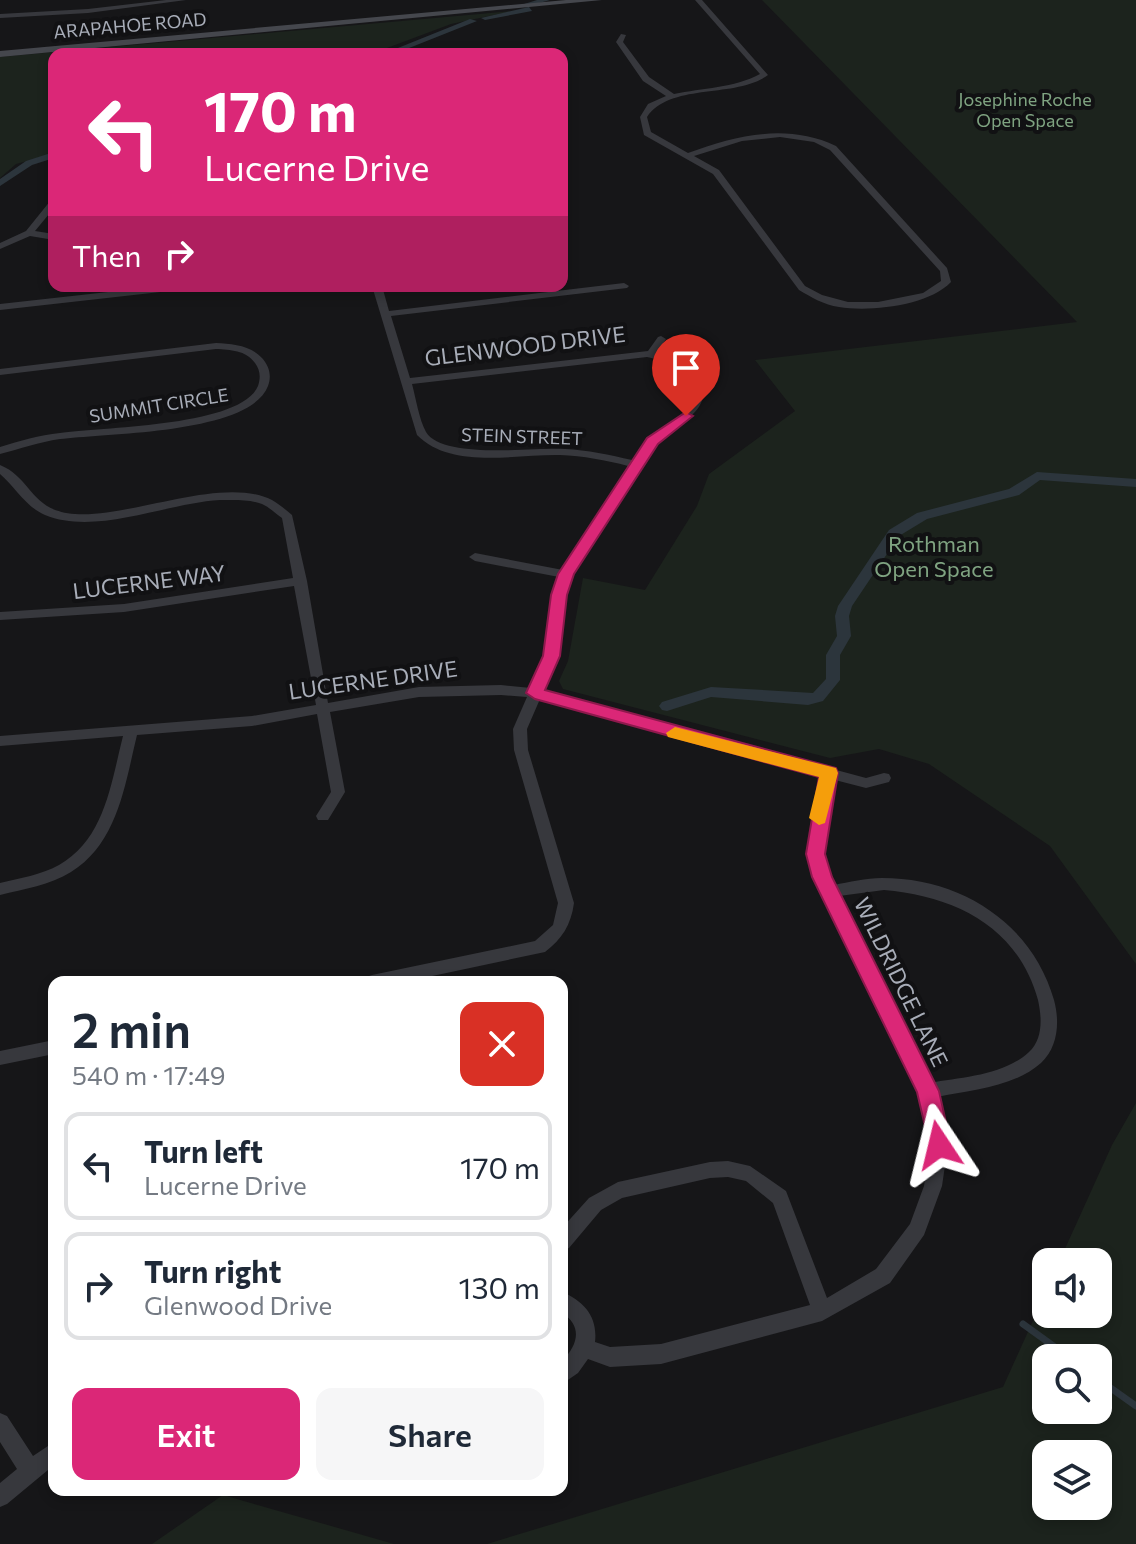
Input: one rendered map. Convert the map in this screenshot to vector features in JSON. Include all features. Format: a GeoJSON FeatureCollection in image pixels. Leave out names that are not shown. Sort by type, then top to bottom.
{"type":"FeatureCollection","features":[{"type":"Feature","properties":{"kind":"main road","name":"ARAPAHOE ROAD"},"geometry":{"type":"LineString","coordinates":[[66,48],[597,0]]}},
{"type":"Feature","properties":{"kind":"main road","name":"ARAPAHOE ROAD"},"geometry":{"type":"LineString","coordinates":[[0,54],[48,50]]}},
{"type":"Feature","properties":{"kind":"street"},"geometry":{"type":"LineString","coordinates":[[12,15],[17,0]]}},
{"type":"Feature","properties":{"kind":"street"},"geometry":{"type":"LineString","coordinates":[[0,16],[183,0]]}},
{"type":"Feature","properties":{"kind":"street"},"geometry":{"type":"LineString","coordinates":[[689,155],[721,143],[756,138],[785,135],[820,140],[833,148],[944,270],[946,282],[932,294],[867,304],[840,304],[819,298],[802,288],[716,172],[647,133],[642,123],[649,108],[671,96],[750,84],[764,75],[698,0]]}},
{"type":"Feature","properties":{"kind":"street"},"geometry":{"type":"LineString","coordinates":[[623,35],[619,42],[646,79],[671,96]]}},
{"type":"Feature","properties":{"kind":"street"},"geometry":{"type":"LineString","coordinates":[[0,246],[29,233],[48,209]]}},
{"type":"Feature","properties":{"kind":"street"},"geometry":{"type":"LineString","coordinates":[[29,233],[48,236]]}},
{"type":"Feature","properties":{"kind":"street"},"geometry":{"type":"LineString","coordinates":[[568,289],[624,286]]}},
{"type":"Feature","properties":{"kind":"street"},"geometry":{"type":"LineString","coordinates":[[0,307],[134,292]]}},
{"type":"Feature","properties":{"kind":"street","name":"STEIN STREET"},"geometry":{"type":"LineString","coordinates":[[379,292],[422,435],[441,449],[561,452],[636,465]]}},
{"type":"Feature","properties":{"kind":"street"},"geometry":{"type":"LineString","coordinates":[[387,314],[533,292]]}},
{"type":"Feature","properties":{"kind":"street"},"geometry":{"type":"LineString","coordinates":[[651,354],[661,339]]}},
{"type":"Feature","properties":{"kind":"street","name":"SUMMIT CIRCLE"},"geometry":{"type":"LineString","coordinates":[[0,372],[216,346],[232,347],[255,355],[261,363],[265,382],[260,394],[249,404],[219,416],[31,442],[0,451]]}},
{"type":"Feature","properties":{"kind":"street","name":"GLENWOOD DRIVE"},"geometry":{"type":"LineString","coordinates":[[401,976],[539,947],[556,935],[565,920],[566,903],[521,750],[523,719],[552,656],[559,595],[566,574],[652,441],[686,416],[695,405],[698,393],[690,373],[677,363],[651,354],[631,353],[406,382]]}},
{"type":"Feature","properties":{"kind":"street"},"geometry":{"type":"LineString","coordinates":[[0,468],[38,507],[70,517],[228,497],[271,502],[288,517],[338,792],[323,816]]}},
{"type":"Feature","properties":{"kind":"street"},"geometry":{"type":"LineString","coordinates":[[475,557],[566,574]]}},
{"type":"Feature","properties":{"kind":"street","name":"LUCERNE WAY"},"geometry":{"type":"LineString","coordinates":[[0,616],[124,608],[301,581]]}},
{"type":"Feature","properties":{"kind":"street","name":"LUCERNE DRIVE"},"geometry":{"type":"LineString","coordinates":[[0,741],[131,732],[325,709],[466,688],[535,693],[866,783],[884,778]]}},
{"type":"Feature","properties":{"kind":"street"},"geometry":{"type":"LineString","coordinates":[[0,889],[45,879],[71,866],[92,848],[106,829],[131,732]]}},
{"type":"Feature","properties":{"kind":"street","name":"WILDRIDGE LANE"},"geometry":{"type":"LineString","coordinates":[[586,1349],[610,1357],[661,1354],[822,1311],[883,1276],[917,1229],[933,1186],[939,1145],[928,1091],[830,892],[815,854],[829,773]]}},
{"type":"Feature","properties":{"kind":"street"},"geometry":{"type":"LineString","coordinates":[[830,892],[882,884],[925,890],[968,906],[1001,924],[1038,976],[1051,1027],[1041,1052],[1009,1072],[928,1091]]}},
{"type":"Feature","properties":{"kind":"street"},"geometry":{"type":"LineString","coordinates":[[0,1058],[48,1048]]}},
{"type":"Feature","properties":{"kind":"street"},"geometry":{"type":"LineString","coordinates":[[568,1235],[595,1204],[618,1190],[710,1170],[728,1169],[750,1174],[780,1197],[822,1311]]}},
{"type":"Feature","properties":{"kind":"street"},"geometry":{"type":"LineString","coordinates":[[568,1306],[580,1314],[587,1331],[586,1349],[576,1365],[568,1370]]}},
{"type":"Feature","properties":{"kind":"street"},"geometry":{"type":"LineString","coordinates":[[0,1423],[31,1472]]}},
{"type":"Feature","properties":{"kind":"street"},"geometry":{"type":"LineString","coordinates":[[0,1497],[48,1457]]}},
{"type":"Feature","properties":{"kind":"green space","name":"Rothman Open Space"},"geometry":{"type":"Polygon","coordinates":[[[762,0],[1136,0],[1136,964],[1050,846],[929,764],[879,749],[830,758],[563,689],[559,681],[568,661],[583,578],[645,590],[697,506],[709,474],[795,411],[755,360],[1077,322],[762,0]]]}},
{"type":"Feature","properties":{"kind":"green space"},"geometry":{"type":"Polygon","coordinates":[[[513,11],[451,24],[387,48],[100,48],[513,11]]]}},
{"type":"Feature","properties":{"kind":"green space"},"geometry":{"type":"Polygon","coordinates":[[[48,53],[48,156],[16,164],[0,178],[0,57],[48,53]]]}},
{"type":"Feature","properties":{"kind":"green space"},"geometry":{"type":"Polygon","coordinates":[[[1136,1103],[1136,1544],[487,1544],[1003,1387],[1032,1323],[1032,1328],[1112,1328],[1112,1248],[1065,1248],[1112,1145],[1136,1103]]]}},
{"type":"Feature","properties":{"kind":"green space"},"geometry":{"type":"Polygon","coordinates":[[[222,1496],[226,1496],[394,1544],[152,1544],[222,1496]]]}},
{"type":"Feature","properties":{"kind":"waterway"},"geometry":{"type":"LineString","coordinates":[[525,5],[546,0]]}},
{"type":"Feature","properties":{"kind":"waterway"},"geometry":{"type":"LineString","coordinates":[[485,18],[529,9]]}},
{"type":"Feature","properties":{"kind":"waterway"},"geometry":{"type":"LineString","coordinates":[[403,48],[473,21]]}},
{"type":"Feature","properties":{"kind":"waterway"},"geometry":{"type":"LineString","coordinates":[[0,183],[29,163],[48,157]]}},
{"type":"Feature","properties":{"kind":"waterway"},"geometry":{"type":"LineString","coordinates":[[667,706],[711,692],[808,700],[818,697],[833,680],[833,655],[844,636],[842,616],[845,606],[894,533],[922,516],[1014,492],[1037,476],[1136,483]]}},
{"type":"Feature","properties":{"kind":"waterway"},"geometry":{"type":"LineString","coordinates":[[1023,1324],[1051,1344]]}},
{"type":"Feature","properties":{"kind":"waterway"},"geometry":{"type":"LineString","coordinates":[[1112,1389],[1136,1406]]}},
{"type":"Feature","properties":{"kind":"slow traffic"},"geometry":{"type":"LineString","coordinates":[[675,733],[829,773],[819,818]]}},
{"type":"Feature","properties":{"kind":"route"},"geometry":{"type":"LineString","coordinates":[[686,416],[652,441],[566,574],[559,595],[552,656],[535,693],[657,729],[829,773],[819,814],[815,854],[822,877],[928,1091],[939,1145]]}},
{"type":"Feature","properties":{"kind":"park label","name":"Josephine Roche Open Space"},"geometry":{"type":"Point","coordinates":[1025,110]}}]}
